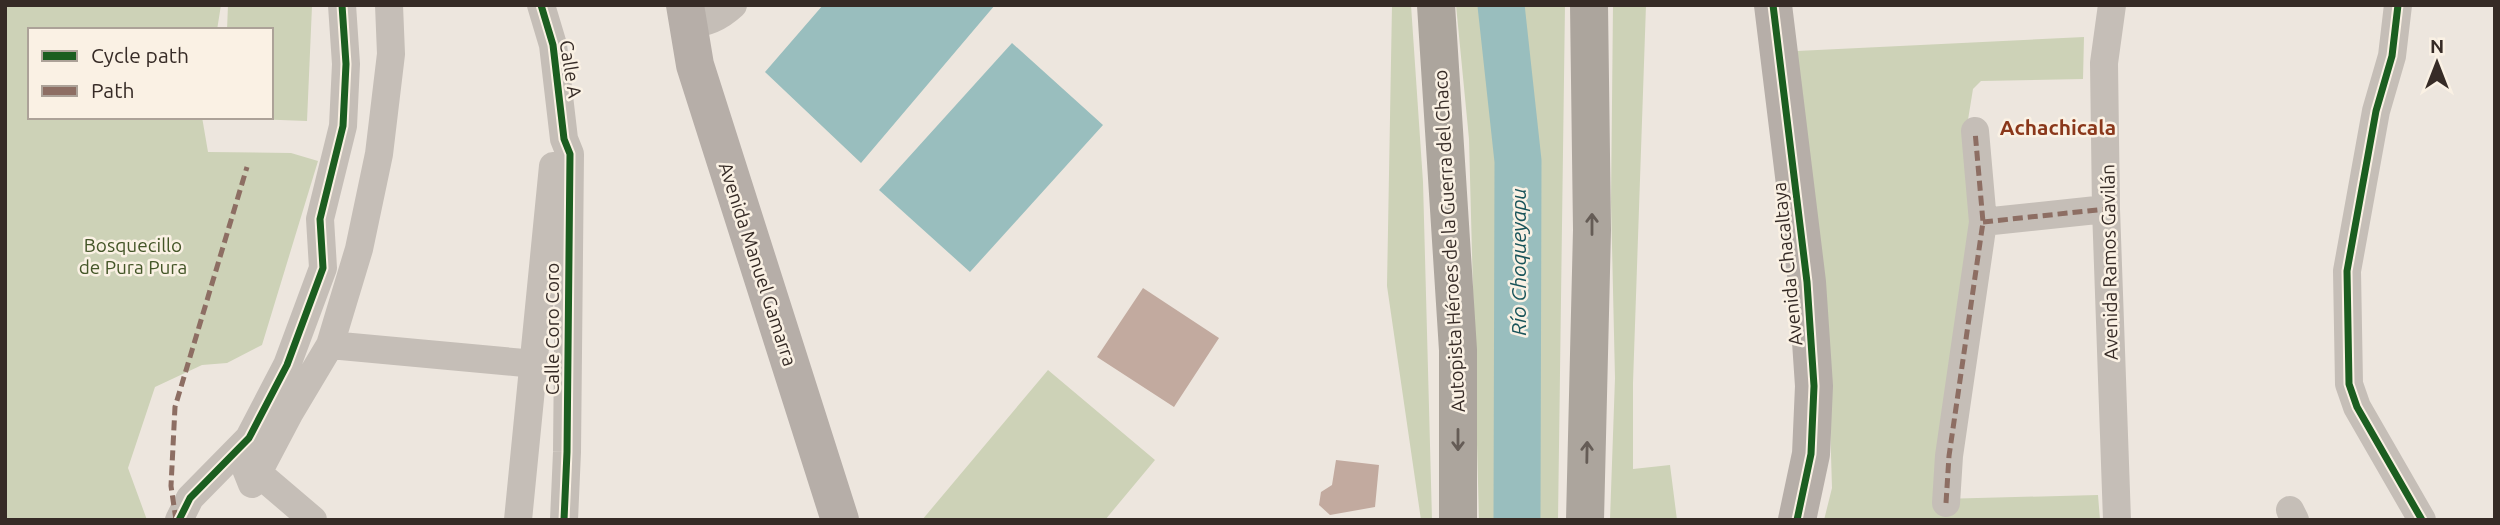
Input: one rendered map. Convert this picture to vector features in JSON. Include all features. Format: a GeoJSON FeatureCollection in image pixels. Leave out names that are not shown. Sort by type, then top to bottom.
{"type":"FeatureCollection","features":[{"type":"Feature","properties":{"kind":"highway","name":"Autopista Héroes de la Guerra del Chaco"},"geometry":{"type":"LineString","coordinates":[[1436,5],[1458,350],[1458,520]]}},
{"type":"Feature","properties":{"kind":"highway"},"geometry":{"type":"LineString","coordinates":[[1585,520],[1592,230],[1589,5]]}},
{"type":"Feature","properties":{"kind":"street"},"geometry":{"type":"LineString","coordinates":[[179,520],[190,498],[249,438],[287,365],[323,268],[320,219],[344,126],[346,64],[342,5]]}},
{"type":"Feature","properties":{"kind":"street"},"geometry":{"type":"LineString","coordinates":[[189,520],[196,508],[250,466],[290,412],[330,345],[359,248],[379,154],[391,54],[389,5]]}},
{"type":"Feature","properties":{"kind":"street","name":"Calle A"},"geometry":{"type":"LineString","coordinates":[[541,5],[553,45],[565,139]]}},
{"type":"Feature","properties":{"kind":"street"},"geometry":{"type":"LineString","coordinates":[[686,15],[705,23],[722,16],[733,5]]}},
{"type":"Feature","properties":{"kind":"street","name":"Avenida Chacaltaya"},"geometry":{"type":"LineString","coordinates":[[1773,5],[1807,282],[1814,386],[1811,454],[1797,520]]}},
{"type":"Feature","properties":{"kind":"street","name":"Avenida Ramos Gavilán"},"geometry":{"type":"LineString","coordinates":[[2112,5],[2104,63],[2106,209],[2124,517]]}},
{"type":"Feature","properties":{"kind":"street"},"geometry":{"type":"LineString","coordinates":[[2398,5],[2392,55],[2376,111],[2347,271],[2349,384],[2357,407],[2422,520]]}},
{"type":"Feature","properties":{"kind":"street","name":"Avenida Manuel Gamarra"},"geometry":{"type":"LineString","coordinates":[[686,15],[699,78],[839,520]]}},
{"type":"Feature","properties":{"kind":"street"},"geometry":{"type":"LineString","coordinates":[[1946,503],[1949,456],[1983,222],[1975,131]]}},
{"type":"Feature","properties":{"kind":"street"},"geometry":{"type":"LineString","coordinates":[[518,520],[554,151],[565,139]]}},
{"type":"Feature","properties":{"kind":"street","name":"Calle Coro Coro"},"geometry":{"type":"LineString","coordinates":[[564,520],[570,154],[565,139]]}},
{"type":"Feature","properties":{"kind":"street"},"geometry":{"type":"LineString","coordinates":[[1983,222],[2106,209]]}},
{"type":"Feature","properties":{"kind":"street"},"geometry":{"type":"LineString","coordinates":[[330,345],[535,364]]}},
{"type":"Feature","properties":{"kind":"street"},"geometry":{"type":"LineString","coordinates":[[250,466],[313,520]]}},
{"type":"Feature","properties":{"kind":"green space","name":"Bosquecillo de Pura Pura"},"geometry":{"type":"Polygon","coordinates":[[[5,5],[221,5],[217,28],[28,28],[28,119],[202,119],[208,152],[291,153],[318,161],[262,345],[227,363],[202,365],[155,387],[128,468],[147,520],[5,520],[5,5]]]}},
{"type":"Feature","properties":{"kind":"green space"},"geometry":{"type":"Polygon","coordinates":[[[228,5],[312,6],[307,121],[251,119],[273,119],[273,28],[227,28],[228,5]]]}},
{"type":"Feature","properties":{"kind":"green space"},"geometry":{"type":"Polygon","coordinates":[[[1392,5],[1411,5],[1423,182],[1432,520],[1421,520],[1387,286],[1392,5]]]}},
{"type":"Feature","properties":{"kind":"green space"},"geometry":{"type":"Polygon","coordinates":[[[1456,5],[1482,5],[1499,158],[1499,520],[1479,520],[1469,139],[1456,5]]]}},
{"type":"Feature","properties":{"kind":"green space"},"geometry":{"type":"Polygon","coordinates":[[[1517,5],[1565,5],[1558,520],[1536,520],[1535,157],[1517,5]]]}},
{"type":"Feature","properties":{"kind":"green space"},"geometry":{"type":"Polygon","coordinates":[[[1613,5],[1646,5],[1633,383],[1633,469],[1670,465],[1677,520],[1610,520],[1615,378],[1611,202],[1613,5]]]}},
{"type":"Feature","properties":{"kind":"green space"},"geometry":{"type":"Polygon","coordinates":[[[2084,37],[2083,79],[1981,81],[1973,89],[1966,132],[1973,219],[1940,499],[2098,495],[2100,520],[1824,520],[1832,488],[1829,388],[1797,51],[2084,37]]]}},
{"type":"Feature","properties":{"kind":"green space"},"geometry":{"type":"Polygon","coordinates":[[[1048,370],[1155,460],[1105,520],[922,520],[1048,370]]]}},
{"type":"Feature","properties":{"kind":"water"},"geometry":{"type":"Polygon","coordinates":[[[823,5],[995,5],[861,163],[765,72],[823,5]]]}},
{"type":"Feature","properties":{"kind":"water"},"geometry":{"type":"Polygon","coordinates":[[[1012,43],[1103,125],[970,272],[879,190],[1012,43]]]}},
{"type":"Feature","properties":{"kind":"building"},"geometry":{"type":"Polygon","coordinates":[[[1143,288],[1219,338],[1174,407],[1097,357],[1143,288]]]}},
{"type":"Feature","properties":{"kind":"building"},"geometry":{"type":"Polygon","coordinates":[[[1336,460],[1379,465],[1375,507],[1330,515],[1319,505],[1321,492],[1332,485],[1336,460]]]}},
{"type":"Feature","properties":{"kind":"waterway","name":"Río Choqueyapu"},"geometry":{"type":"LineString","coordinates":[[1501,5],[1518,161],[1517,520]]}},
{"type":"Feature","properties":{"kind":"marked path"},"geometry":{"type":"LineString","coordinates":[[1946,503],[1949,456],[1983,222],[1975,131]]}},
{"type":"Feature","properties":{"kind":"marked path"},"geometry":{"type":"LineString","coordinates":[[176,520],[171,486],[175,407],[247,167]]}},
{"type":"Feature","properties":{"kind":"marked path"},"geometry":{"type":"LineString","coordinates":[[1983,222],[2106,209]]}},
{"type":"Feature","properties":{"kind":"cycle path"},"geometry":{"type":"LineString","coordinates":[[179,520],[190,498],[249,438],[287,365],[323,268],[320,219],[343,126],[346,64],[342,5]]}},
{"type":"Feature","properties":{"kind":"cycle path"},"geometry":{"type":"LineString","coordinates":[[541,5],[553,45],[564,139],[570,154],[564,520]]}},
{"type":"Feature","properties":{"kind":"cycle path"},"geometry":{"type":"LineString","coordinates":[[1773,5],[1807,282],[1814,386],[1811,454],[1797,520]]}},
{"type":"Feature","properties":{"kind":"cycle path"},"geometry":{"type":"LineString","coordinates":[[2398,5],[2392,56],[2376,111],[2347,271],[2349,384],[2357,407],[2422,520]]}},
{"type":"Feature","properties":{"kind":"district","name":"Achachicala"},"geometry":{"type":"Point","coordinates":[2058,127]}}]}
